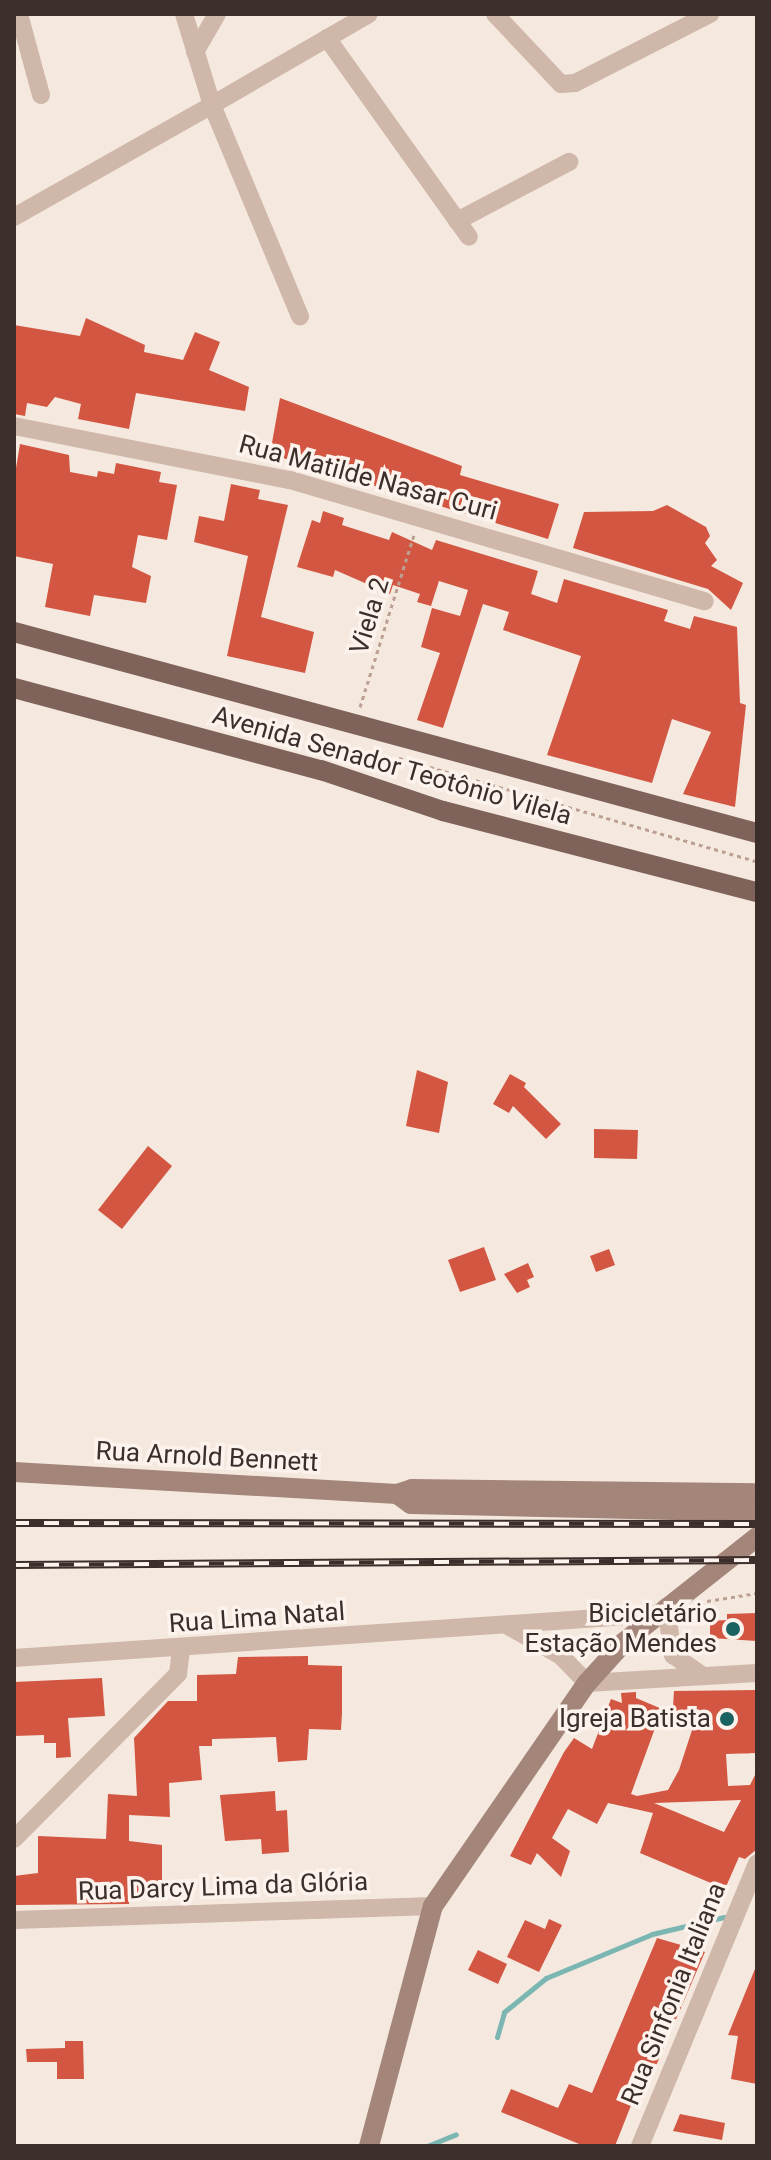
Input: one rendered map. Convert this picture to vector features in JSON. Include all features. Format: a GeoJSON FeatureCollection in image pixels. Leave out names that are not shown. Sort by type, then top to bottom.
{"type":"FeatureCollection","features":[{"type":"Feature","properties":{"kind":"main road","name":"Avenida Senador Teotônio Vilela"},"geometry":{"type":"LineString","coordinates":[[14,632],[757,833]]}},
{"type":"Feature","properties":{"kind":"main road","name":"Avenida Senador Teotônio Vilela"},"geometry":{"type":"LineString","coordinates":[[14,688],[321,770],[443,811],[757,892]]}},
{"type":"Feature","properties":{"kind":"street"},"geometry":{"type":"LineString","coordinates":[[19,14],[41,95]]}},
{"type":"Feature","properties":{"kind":"street"},"geometry":{"type":"LineString","coordinates":[[184,14],[212,105],[300,316]]}},
{"type":"Feature","properties":{"kind":"street"},"geometry":{"type":"LineString","coordinates":[[195,52],[217,14]]}},
{"type":"Feature","properties":{"kind":"street"},"geometry":{"type":"LineString","coordinates":[[14,217],[369,14]]}},
{"type":"Feature","properties":{"kind":"street"},"geometry":{"type":"LineString","coordinates":[[495,14],[561,84],[575,83],[710,14]]}},
{"type":"Feature","properties":{"kind":"street"},"geometry":{"type":"LineString","coordinates":[[327,38],[469,237]]}},
{"type":"Feature","properties":{"kind":"street"},"geometry":{"type":"LineString","coordinates":[[457,221],[569,162]]}},
{"type":"Feature","properties":{"kind":"street","name":"Rua Matilde Nasar Curi"},"geometry":{"type":"LineString","coordinates":[[14,426],[290,480],[705,601]]}},
{"type":"Feature","properties":{"kind":"street","name":"Rua Arnold Bennett"},"geometry":{"type":"LineString","coordinates":[[14,1472],[397,1494],[412,1489],[757,1493]]}},
{"type":"Feature","properties":{"kind":"street","name":"Rua Arnold Bennett"},"geometry":{"type":"LineString","coordinates":[[397,1494],[411,1504],[757,1512]]}},
{"type":"Feature","properties":{"kind":"street"},"geometry":{"type":"LineString","coordinates":[[369,2146],[433,1906],[587,1683],[662,1611],[757,1537]]}},
{"type":"Feature","properties":{"kind":"street"},"geometry":{"type":"LineString","coordinates":[[662,1611],[673,1655],[703,1676]]}},
{"type":"Feature","properties":{"kind":"street","name":"Rua Lima Natal"},"geometry":{"type":"LineString","coordinates":[[14,1658],[181,1650],[662,1611]]}},
{"type":"Feature","properties":{"kind":"street"},"geometry":{"type":"LineString","coordinates":[[503,1624],[561,1656],[587,1683],[757,1673]]}},
{"type":"Feature","properties":{"kind":"street"},"geometry":{"type":"LineString","coordinates":[[14,1839],[178,1674],[181,1650]]}},
{"type":"Feature","properties":{"kind":"street","name":"Rua Sinfonia Italiana"},"geometry":{"type":"LineString","coordinates":[[640,2146],[757,1863]]}},
{"type":"Feature","properties":{"kind":"street","name":"Rua Darcy Lima da Glória"},"geometry":{"type":"LineString","coordinates":[[14,1920],[433,1906]]}},
{"type":"Feature","properties":{"kind":"path","name":"Viela 2"},"geometry":{"type":"LineString","coordinates":[[354,726],[419,517]]}},
{"type":"Feature","properties":{"kind":"path"},"geometry":{"type":"LineString","coordinates":[[389,755],[757,861]]}},
{"type":"Feature","properties":{"kind":"path"},"geometry":{"type":"LineString","coordinates":[[696,1603],[757,1593]]}},
{"type":"Feature","properties":{"kind":"building"},"geometry":{"type":"Polygon","coordinates":[[[86,318],[145,345],[144,352],[183,360],[195,332],[220,342],[209,370],[249,387],[245,411],[136,393],[129,429],[78,419],[81,404],[55,397],[47,407],[27,403],[25,416],[14,414],[14,325],[80,336],[86,318]]]}},
{"type":"Feature","properties":{"kind":"building"},"geometry":{"type":"Polygon","coordinates":[[[280,398],[462,466],[460,475],[559,504],[548,539],[270,454],[280,398]]]}},
{"type":"Feature","properties":{"kind":"building"},"geometry":{"type":"Polygon","coordinates":[[[20,444],[69,455],[70,472],[97,477],[98,471],[114,474],[116,463],[161,472],[159,482],[177,485],[167,540],[138,535],[132,567],[151,576],[146,603],[94,595],[90,616],[45,607],[53,564],[14,556],[14,480],[20,444]]]}},
{"type":"Feature","properties":{"kind":"building"},"geometry":{"type":"Polygon","coordinates":[[[231,484],[260,490],[258,499],[288,505],[261,617],[314,632],[305,673],[227,656],[248,556],[194,542],[199,516],[224,521],[231,484]]]}},
{"type":"Feature","properties":{"kind":"building"},"geometry":{"type":"Polygon","coordinates":[[[667,505],[706,527],[710,536],[705,543],[717,560],[711,566],[743,583],[731,610],[708,589],[573,548],[584,512],[653,511],[667,505]]]}},
{"type":"Feature","properties":{"kind":"building"},"geometry":{"type":"Polygon","coordinates":[[[323,511],[344,518],[342,525],[389,540],[392,532],[432,550],[436,540],[538,571],[531,594],[557,603],[564,579],[668,610],[664,621],[690,629],[694,616],[737,627],[740,703],[746,705],[735,807],[683,794],[711,732],[672,719],[652,783],[547,755],[581,656],[503,630],[509,612],[483,604],[443,728],[417,720],[440,653],[421,647],[432,608],[460,616],[468,590],[439,581],[431,606],[417,602],[420,594],[393,585],[390,594],[335,570],[333,577],[297,567],[312,520],[320,523],[323,511]]]}},
{"type":"Feature","properties":{"kind":"building"},"geometry":{"type":"Polygon","coordinates":[[[417,1070],[448,1082],[439,1133],[406,1126],[417,1070]]]}},
{"type":"Feature","properties":{"kind":"building"},"geometry":{"type":"Polygon","coordinates":[[[510,1074],[526,1083],[524,1087],[561,1124],[546,1139],[513,1106],[509,1113],[493,1104],[510,1074]]]}},
{"type":"Feature","properties":{"kind":"building"},"geometry":{"type":"Polygon","coordinates":[[[594,1129],[638,1130],[637,1159],[594,1158],[594,1129]]]}},
{"type":"Feature","properties":{"kind":"building"},"geometry":{"type":"Polygon","coordinates":[[[148,1146],[172,1166],[122,1229],[98,1210],[148,1146]]]}},
{"type":"Feature","properties":{"kind":"building"},"geometry":{"type":"Polygon","coordinates":[[[484,1247],[496,1280],[460,1292],[448,1260],[484,1247]]]}},
{"type":"Feature","properties":{"kind":"building"},"geometry":{"type":"Polygon","coordinates":[[[609,1249],[615,1265],[596,1272],[590,1256],[609,1249]]]}},
{"type":"Feature","properties":{"kind":"building"},"geometry":{"type":"Polygon","coordinates":[[[528,1263],[534,1277],[527,1280],[530,1287],[517,1293],[504,1274],[528,1263]]]}},
{"type":"Feature","properties":{"kind":"building","name":"Bicicletário Estação Mendes"},"geometry":{"type":"Polygon","coordinates":[[[757,1613],[757,1641],[710,1638],[710,1621],[727,1620],[727,1614],[757,1613]]]}},
{"type":"Feature","properties":{"kind":"building"},"geometry":{"type":"Polygon","coordinates":[[[308,1656],[308,1665],[342,1666],[341,1730],[309,1729],[307,1760],[278,1762],[276,1737],[212,1739],[212,1746],[199,1746],[202,1780],[169,1783],[170,1817],[129,1815],[129,1841],[162,1845],[162,1891],[129,1896],[129,1904],[14,1905],[14,1876],[38,1873],[38,1836],[106,1839],[108,1794],[137,1796],[134,1738],[168,1701],[197,1701],[197,1675],[236,1674],[238,1657],[308,1656]]]}},
{"type":"Feature","properties":{"kind":"building"},"geometry":{"type":"Polygon","coordinates":[[[102,1678],[105,1716],[68,1718],[71,1757],[56,1758],[56,1743],[44,1743],[44,1735],[14,1736],[14,1682],[102,1678]]]}},
{"type":"Feature","properties":{"kind":"building"},"geometry":{"type":"Polygon","coordinates":[[[757,1690],[757,1753],[726,1754],[728,1786],[750,1785],[757,1771],[757,1849],[745,1859],[739,1857],[725,1889],[640,1853],[653,1813],[608,1803],[597,1824],[568,1809],[552,1838],[570,1851],[561,1877],[537,1853],[531,1865],[510,1856],[564,1752],[574,1738],[592,1749],[611,1699],[622,1703],[621,1693],[636,1692],[636,1698],[662,1709],[631,1794],[637,1796],[668,1790],[679,1770],[693,1727],[672,1722],[674,1691],[757,1690]],[[741,1800],[654,1803],[724,1832],[741,1800]]]}},
{"type":"Feature","properties":{"kind":"building"},"geometry":{"type":"Polygon","coordinates":[[[275,1791],[276,1811],[287,1810],[289,1852],[262,1854],[261,1839],[225,1841],[220,1795],[275,1791]]]}},
{"type":"Feature","properties":{"kind":"building"},"geometry":{"type":"Polygon","coordinates":[[[549,1919],[562,1925],[539,1972],[507,1957],[525,1920],[545,1929],[549,1919]]]}},
{"type":"Feature","properties":{"kind":"building"},"geometry":{"type":"Polygon","coordinates":[[[657,1938],[705,1952],[646,2089],[639,2085],[615,2146],[584,2146],[501,2112],[511,2089],[558,2108],[569,2084],[592,2093],[657,1938]]]}},
{"type":"Feature","properties":{"kind":"building"},"geometry":{"type":"Polygon","coordinates":[[[478,1950],[507,1964],[498,1984],[468,1970],[478,1950]]]}},
{"type":"Feature","properties":{"kind":"building"},"geometry":{"type":"Polygon","coordinates":[[[757,1964],[757,2084],[731,2079],[738,2036],[728,2035],[757,1964]]]}},
{"type":"Feature","properties":{"kind":"building"},"geometry":{"type":"Polygon","coordinates":[[[65,2041],[83,2041],[84,2079],[57,2079],[57,2062],[27,2062],[26,2049],[65,2048],[65,2041]]]}},
{"type":"Feature","properties":{"kind":"building"},"geometry":{"type":"Polygon","coordinates":[[[680,2114],[725,2123],[722,2140],[673,2131],[680,2114]]]}},
{"type":"Feature","properties":{"kind":"waterway"},"geometry":{"type":"LineString","coordinates":[[497,2037],[504,2012],[546,1978],[652,1934],[724,1917]]}},
{"type":"Feature","properties":{"kind":"waterway"},"geometry":{"type":"LineString","coordinates":[[427,2146],[456,2134]]}},
{"type":"Feature","properties":{"kind":"railway"},"geometry":{"type":"LineString","coordinates":[[14,1523],[757,1524]]}},
{"type":"Feature","properties":{"kind":"railway"},"geometry":{"type":"LineString","coordinates":[[14,1565],[757,1560]]}},
{"type":"Feature","properties":{"kind":"place","name":"Bicicletário Estação Mendes"},"geometry":{"type":"Point","coordinates":[733,1629]}},
{"type":"Feature","properties":{"kind":"place","name":"Igreja Batista"},"geometry":{"type":"Point","coordinates":[727,1719]}}]}
